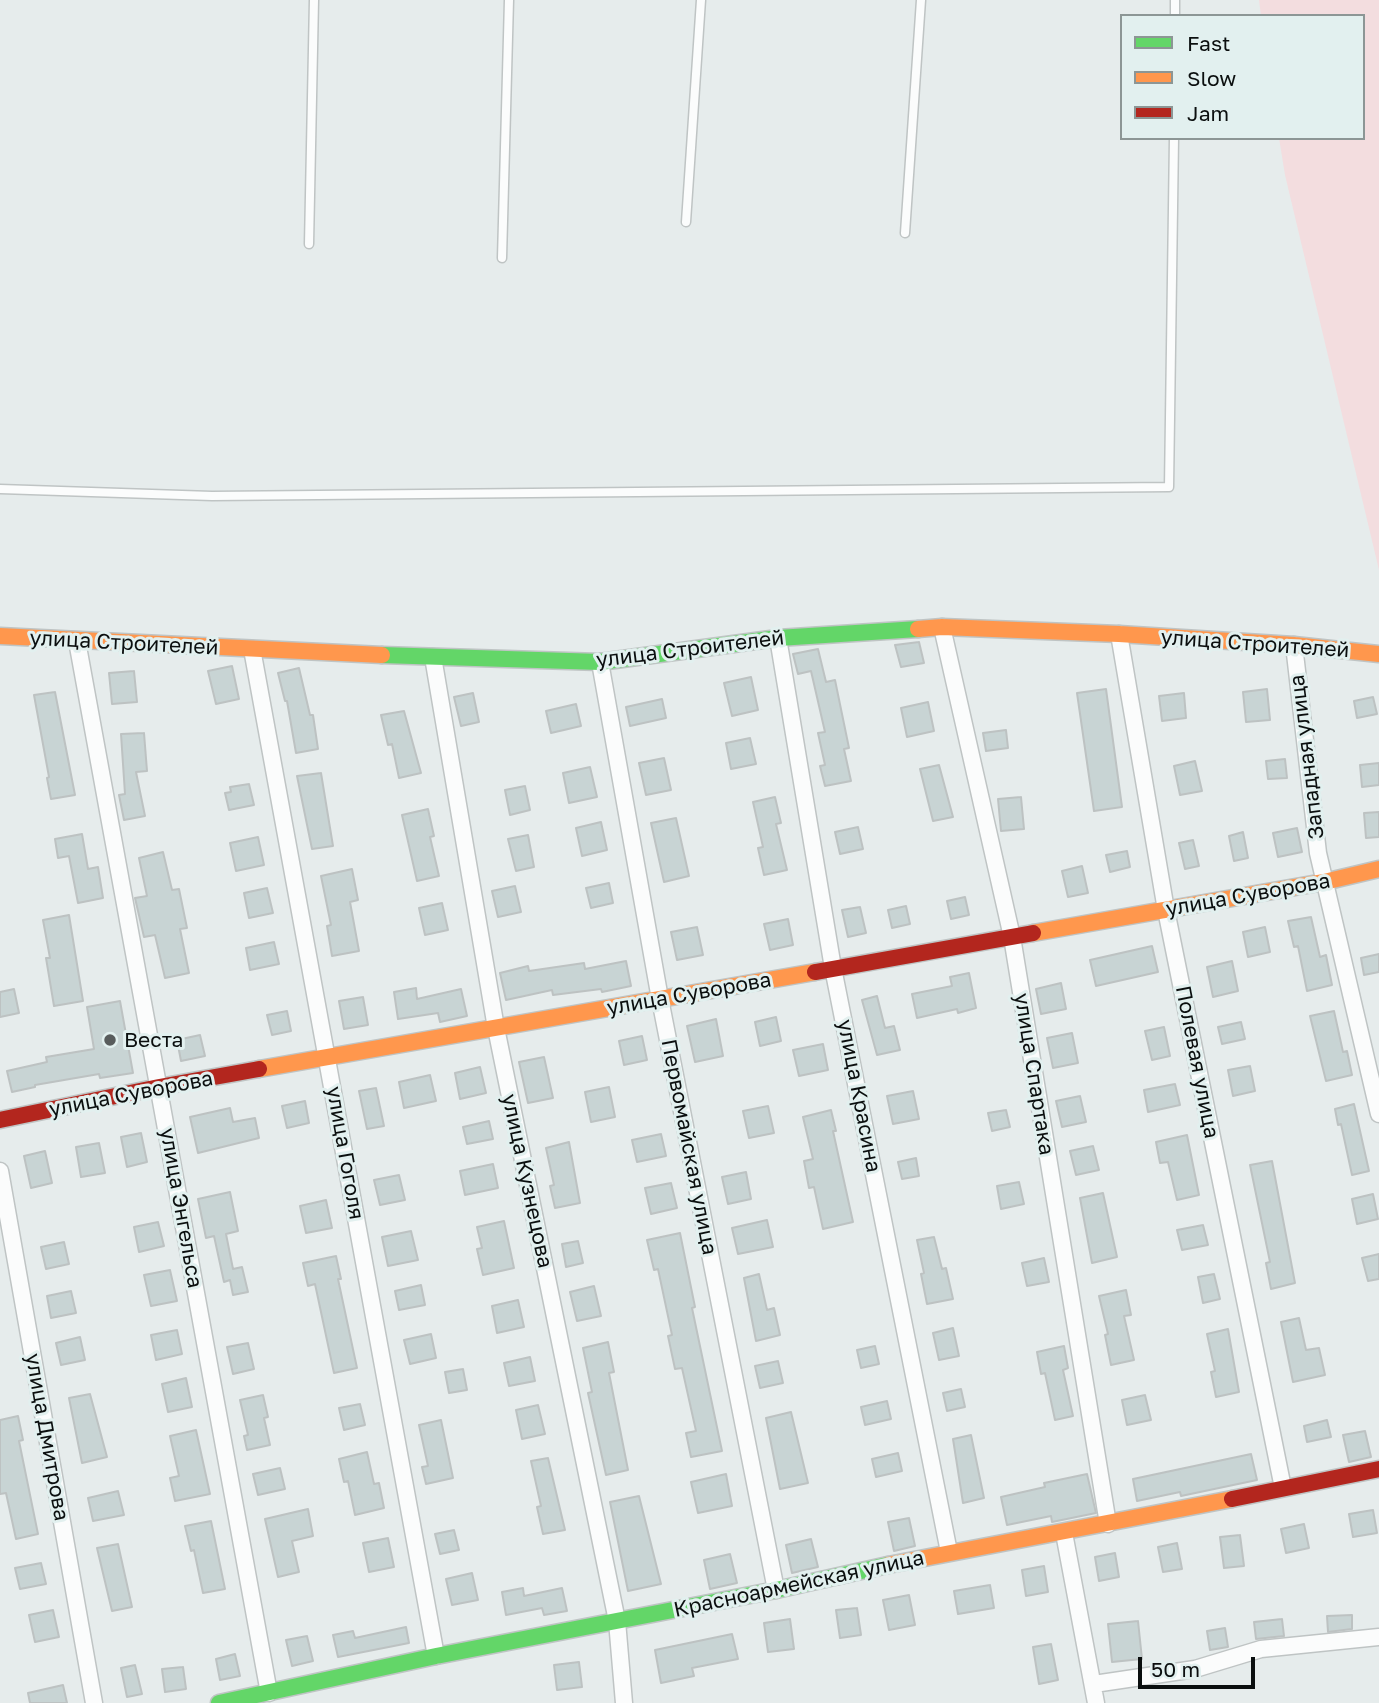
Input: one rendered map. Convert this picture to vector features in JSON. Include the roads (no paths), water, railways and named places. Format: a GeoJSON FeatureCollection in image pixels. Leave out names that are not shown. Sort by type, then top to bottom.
{"type":"FeatureCollection","features":[{"type":"Feature","properties":{"kind":"street","name":"улица Строителей"},"geometry":{"type":"LineString","coordinates":[[0,636],[433,657],[600,662],[778,638],[942,626],[1294,645],[1379,654]]}},
{"type":"Feature","properties":{"kind":"street","name":"улица Спартака"},"geometry":{"type":"LineString","coordinates":[[942,626],[1012,937],[1108,1524]]}},
{"type":"Feature","properties":{"kind":"street","name":"Полевая улица"},"geometry":{"type":"LineString","coordinates":[[1119,634],[1166,909],[1283,1489]]}},
{"type":"Feature","properties":{"kind":"street","name":"улица Красина"},"geometry":{"type":"LineString","coordinates":[[778,638],[834,968],[949,1552]]}},
{"type":"Feature","properties":{"kind":"street","name":"улица Энгельса"},"geometry":{"type":"LineString","coordinates":[[77,641],[269,1693]]}},
{"type":"Feature","properties":{"kind":"street","name":"Западная улица"},"geometry":{"type":"LineString","coordinates":[[1294,645],[1315,834],[1379,1114]]}},
{"type":"Feature","properties":{"kind":"street","name":"улица Гоголя"},"geometry":{"type":"LineString","coordinates":[[252,649],[436,1656]]}},
{"type":"Feature","properties":{"kind":"street","name":"улица Кузнецова"},"geometry":{"type":"LineString","coordinates":[[433,657],[496,1028],[617,1621],[624,1703]]}},
{"type":"Feature","properties":{"kind":"street","name":"Первомайская улица"},"geometry":{"type":"LineString","coordinates":[[600,662],[660,999],[776,1590]]}},
{"type":"Feature","properties":{"kind":"street","name":"улица Суворова"},"geometry":{"type":"LineString","coordinates":[[0,1120],[159,1087],[1324,882],[1379,869]]}},
{"type":"Feature","properties":{"kind":"street","name":"улица Дмитрова"},"geometry":{"type":"LineString","coordinates":[[0,1171],[94,1703]]}},
{"type":"Feature","properties":{"kind":"street","name":"Красноармейская улица"},"geometry":{"type":"LineString","coordinates":[[219,1703],[436,1656],[776,1590],[949,1552],[1065,1533],[1379,1469]]}},
{"type":"Feature","properties":{"kind":"street"},"geometry":{"type":"LineString","coordinates":[[1065,1533],[1096,1703]]}},
{"type":"Feature","properties":{"kind":"street"},"geometry":{"type":"LineString","coordinates":[[1094,1684],[1195,1669],[1241,1654],[1281,1646],[1379,1637]]}},
{"type":"Feature","properties":{"kind":"lane"},"geometry":{"type":"LineString","coordinates":[[309,244],[314,0]]}},
{"type":"Feature","properties":{"kind":"lane"},"geometry":{"type":"LineString","coordinates":[[502,258],[509,0]]}},
{"type":"Feature","properties":{"kind":"lane"},"geometry":{"type":"LineString","coordinates":[[686,222],[701,0]]}},
{"type":"Feature","properties":{"kind":"lane"},"geometry":{"type":"LineString","coordinates":[[905,233],[921,0]]}},
{"type":"Feature","properties":{"kind":"lane"},"geometry":{"type":"LineString","coordinates":[[0,489],[212,496],[1169,487],[1174,140]]}},
{"type":"Feature","properties":{"kind":"place","name":"Веста"},"geometry":{"type":"Point","coordinates":[110,1040]}}]}
